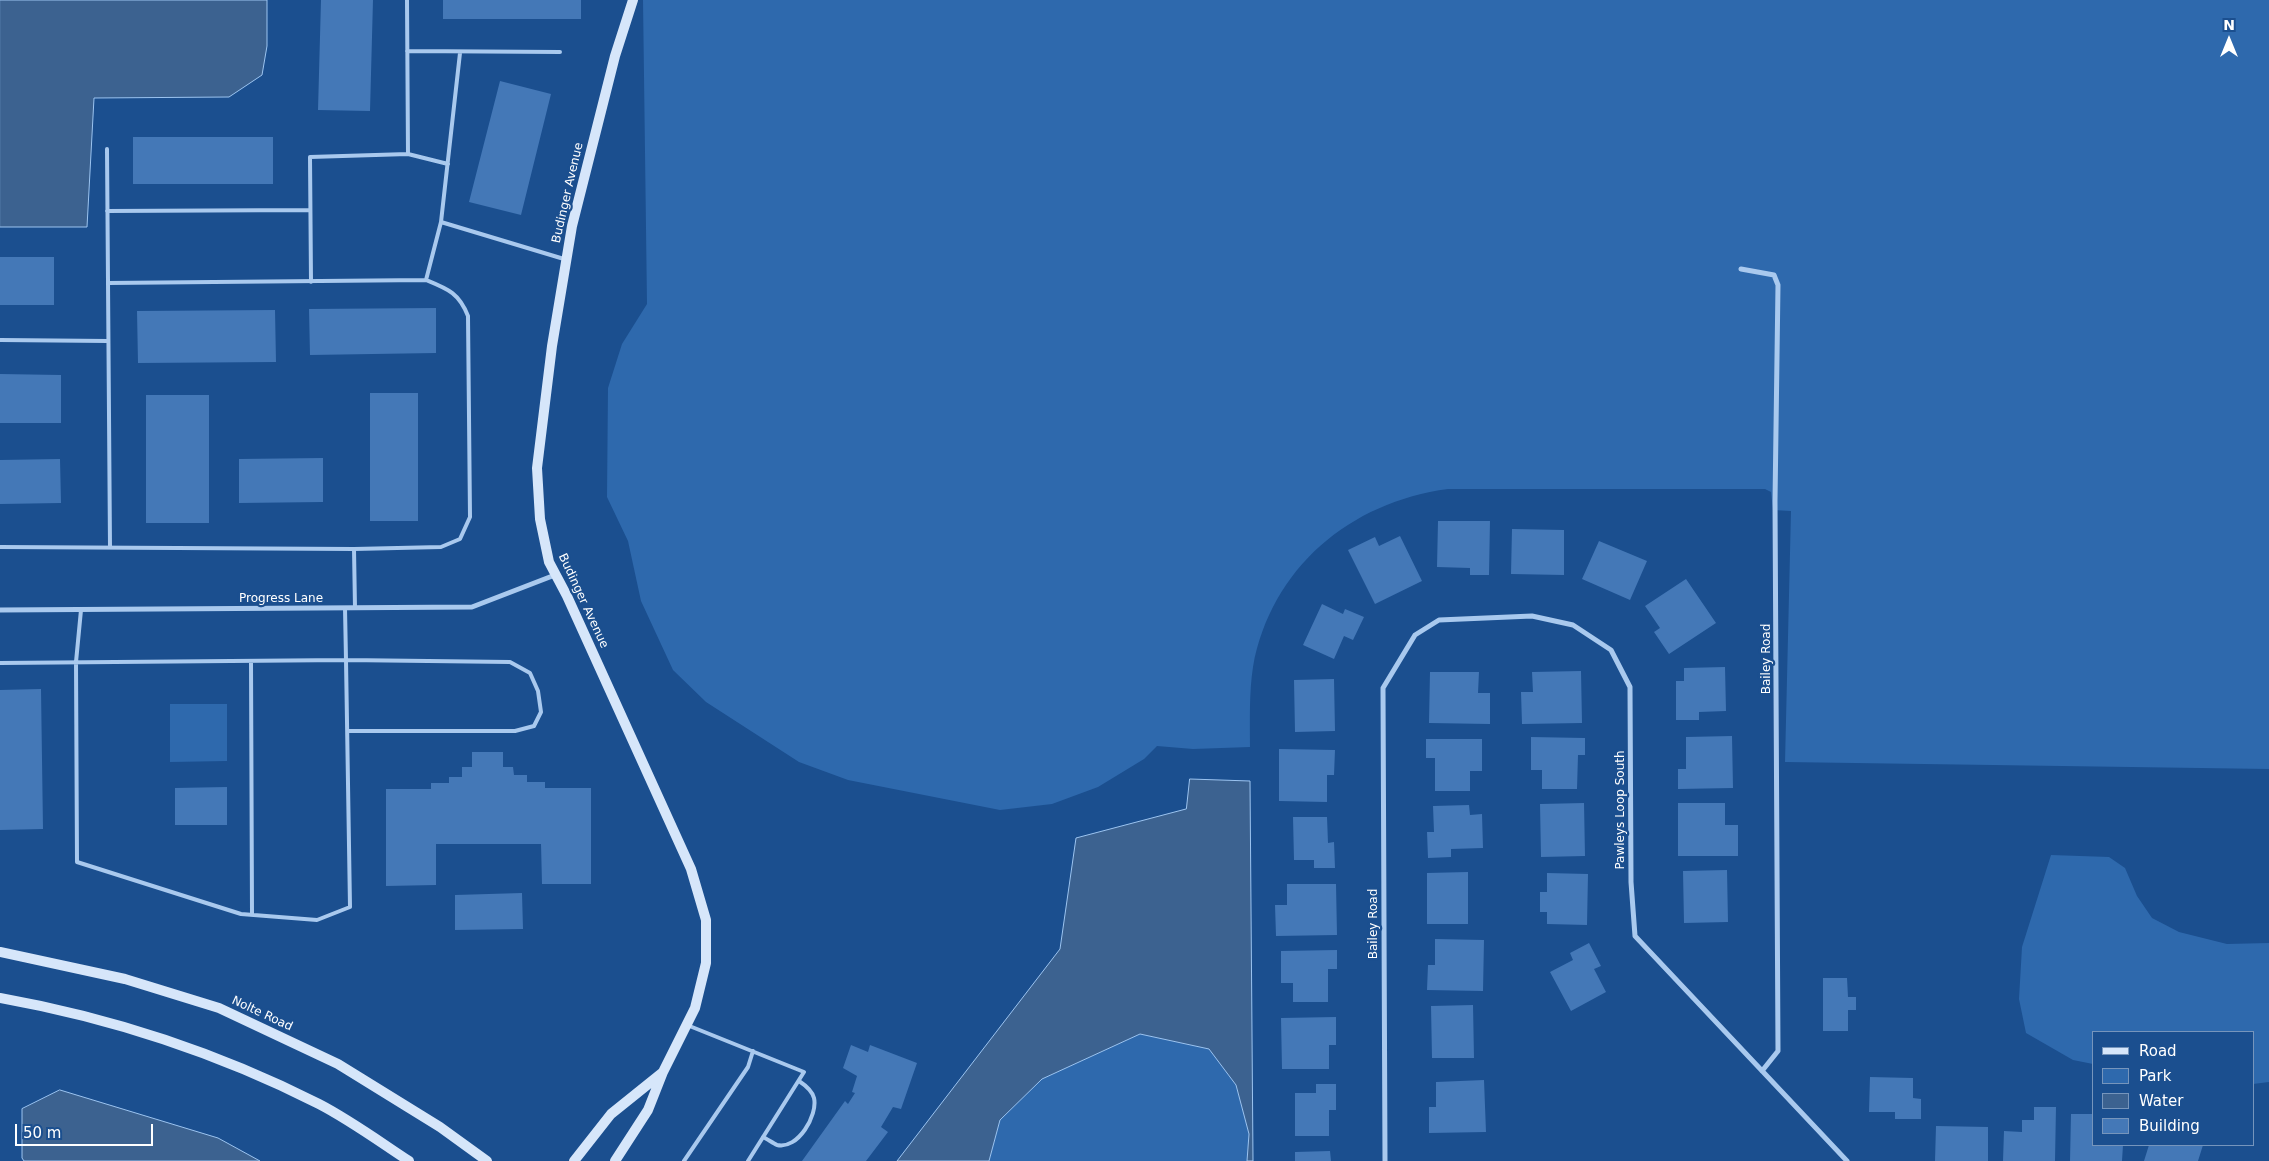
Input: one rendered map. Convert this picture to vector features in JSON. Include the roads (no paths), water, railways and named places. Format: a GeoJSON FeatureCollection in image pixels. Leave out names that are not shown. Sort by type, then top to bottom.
{"type":"FeatureCollection","features":[{"type":"Feature","properties":{"kind":"street","name":"Budinger Avenue"},"geometry":{"type":"LineString","coordinates":[[615,1161],[648,1110],[663,1072],[695,1008],[706,963],[706,920],[693,878],[567,596],[549,562],[540,519],[537,468],[552,346],[572,226],[633,0]]}},
{"type":"Feature","properties":{"kind":"street","name":"Bailey Road"},"geometry":{"type":"LineString","coordinates":[[1740,269],[1774,274],[1778,284],[1775,501],[1778,1052],[1762,1071]]}},
{"type":"Feature","properties":{"kind":"street","name":"Progress Lane"},"geometry":{"type":"LineString","coordinates":[[0,610],[472,607],[555,574]]}},
{"type":"Feature","properties":{"kind":"street","name":"Pawleys Loop South"},"geometry":{"type":"LineString","coordinates":[[1383,688],[1415,635],[1439,620],[1532,616],[1573,625],[1611,650],[1630,687],[1631,882],[1635,936],[1847,1161]]}},
{"type":"Feature","properties":{"kind":"street","name":"Bailey Road"},"geometry":{"type":"LineString","coordinates":[[1383,688],[1385,1161]]}},
{"type":"Feature","properties":{"kind":"street","name":"Nolte Road"},"geometry":{"type":"LineString","coordinates":[[0,952],[125,979],[218,1008],[338,1064],[440,1128],[487,1161]]}},
{"type":"Feature","properties":{"kind":"street"},"geometry":{"type":"LineString","coordinates":[[0,998],[116,1023],[208,1054],[321,1105],[409,1161]]}},
{"type":"Feature","properties":{"kind":"street","name":"Budinger Avenue"},"geometry":{"type":"LineString","coordinates":[[574,1161],[611,1114],[663,1072]]}},
{"type":"Feature","properties":{"kind":"lane"},"geometry":{"type":"LineString","coordinates":[[407,0],[408,154]]}},
{"type":"Feature","properties":{"kind":"lane"},"geometry":{"type":"LineString","coordinates":[[407,51],[460,53],[560,52]]}},
{"type":"Feature","properties":{"kind":"lane"},"geometry":{"type":"LineString","coordinates":[[426,280],[442,222],[460,53]]}},
{"type":"Feature","properties":{"kind":"lane"},"geometry":{"type":"LineString","coordinates":[[107,149],[110,548]]}},
{"type":"Feature","properties":{"kind":"lane"},"geometry":{"type":"LineString","coordinates":[[311,282],[310,157],[408,154],[448,164]]}},
{"type":"Feature","properties":{"kind":"lane"},"geometry":{"type":"LineString","coordinates":[[107,211],[310,210]]}},
{"type":"Feature","properties":{"kind":"lane"},"geometry":{"type":"LineString","coordinates":[[442,222],[566,260]]}},
{"type":"Feature","properties":{"kind":"lane"},"geometry":{"type":"LineString","coordinates":[[0,547],[441,548],[460,539],[470,517],[468,316],[462,301],[447,288],[426,280],[108,283]]}},
{"type":"Feature","properties":{"kind":"lane"},"geometry":{"type":"LineString","coordinates":[[0,340],[108,341]]}},
{"type":"Feature","properties":{"kind":"lane"},"geometry":{"type":"LineString","coordinates":[[354,549],[355,608]]}},
{"type":"Feature","properties":{"kind":"lane"},"geometry":{"type":"LineString","coordinates":[[81,610],[76,662],[77,862],[241,914],[317,920],[350,907],[349,731],[345,608]]}},
{"type":"Feature","properties":{"kind":"lane"},"geometry":{"type":"LineString","coordinates":[[0,663],[346,660],[510,662],[530,673],[538,691],[541,712],[534,726],[515,731],[349,731]]}},
{"type":"Feature","properties":{"kind":"lane"},"geometry":{"type":"LineString","coordinates":[[251,661],[252,915]]}},
{"type":"Feature","properties":{"kind":"lane"},"geometry":{"type":"LineString","coordinates":[[687,1025],[804,1072],[748,1161]]}},
{"type":"Feature","properties":{"kind":"lane"},"geometry":{"type":"LineString","coordinates":[[684,1161],[748,1067],[753,1051]]}},
{"type":"Feature","properties":{"kind":"lane"},"geometry":{"type":"LineString","coordinates":[[763,1137],[778,1145],[787,1144],[796,1139],[809,1122],[815,1110],[814,1097],[810,1090],[799,1081]]}},
{"type":"Feature","properties":{"kind":"water"},"geometry":{"type":"Polygon","coordinates":[[[0,0],[267,0],[267,46],[262,75],[229,97],[94,98],[87,227],[0,227],[0,0]]]}},
{"type":"Feature","properties":{"kind":"water"},"geometry":{"type":"Polygon","coordinates":[[[1190,779],[1250,781],[1253,1161],[1247,1161],[1249,1134],[1236,1085],[1209,1049],[1140,1034],[1042,1079],[1000,1120],[989,1161],[897,1161],[1060,949],[1076,838],[1186,809],[1190,779]]]}},
{"type":"Feature","properties":{"kind":"water"},"geometry":{"type":"Polygon","coordinates":[[[60,1090],[218,1138],[260,1161],[24,1161],[22,1158],[22,1109],[60,1090]]]}}]}
